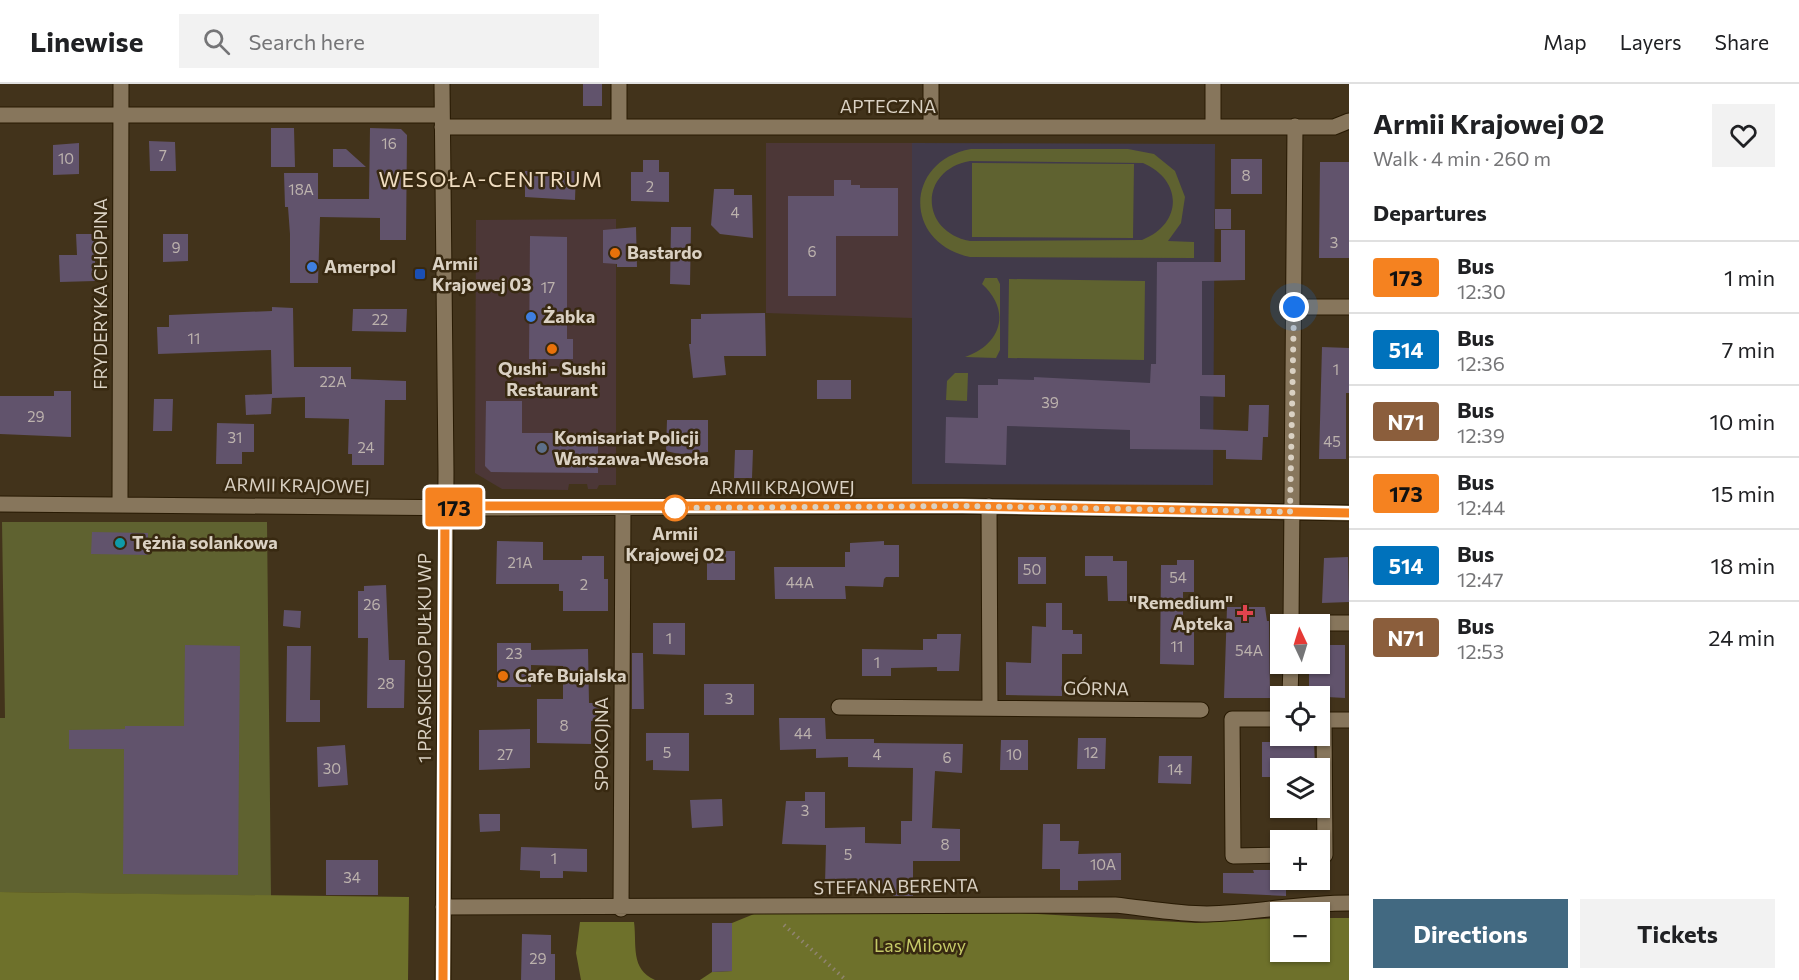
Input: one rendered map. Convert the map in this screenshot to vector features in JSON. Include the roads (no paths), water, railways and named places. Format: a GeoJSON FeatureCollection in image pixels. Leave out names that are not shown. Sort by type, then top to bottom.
{"type":"FeatureCollection","features":[{"type":"Feature","properties":{"kind":"street","name":"FRYDERYKA CHOPINA"},"geometry":{"type":"LineString","coordinates":[[120,504],[121,84]]}},
{"type":"Feature","properties":{"kind":"street","name":"1 PRASKIEGO PUŁKU WP"},"geometry":{"type":"LineString","coordinates":[[442,84],[445,506],[443,980]]}},
{"type":"Feature","properties":{"kind":"street"},"geometry":{"type":"LineString","coordinates":[[619,84],[619,126]]}},
{"type":"Feature","properties":{"kind":"street"},"geometry":{"type":"LineString","coordinates":[[931,84],[931,126]]}},
{"type":"Feature","properties":{"kind":"street"},"geometry":{"type":"LineString","coordinates":[[1213,84],[1213,126]]}},
{"type":"Feature","properties":{"kind":"street","name":"APTECZNA"},"geometry":{"type":"LineString","coordinates":[[0,115],[121,115],[619,126],[1334,127],[1349,121]]}},
{"type":"Feature","properties":{"kind":"street"},"geometry":{"type":"LineString","coordinates":[[1291,614],[1295,126]]}},
{"type":"Feature","properties":{"kind":"street"},"geometry":{"type":"LineString","coordinates":[[1294,307],[1349,307]]}},
{"type":"Feature","properties":{"kind":"street","name":"ARMII KRAJOWEJ"},"geometry":{"type":"LineString","coordinates":[[0,504],[623,508],[989,506],[1349,513]]}},
{"type":"Feature","properties":{"kind":"street"},"geometry":{"type":"LineString","coordinates":[[989,506],[990,706]]}},
{"type":"Feature","properties":{"kind":"street","name":"SPOKOJNA"},"geometry":{"type":"LineString","coordinates":[[621,909],[623,508]]}},
{"type":"Feature","properties":{"kind":"street"},"geometry":{"type":"LineString","coordinates":[[1330,623],[1349,623]]}},
{"type":"Feature","properties":{"kind":"street","name":"GÓRNA"},"geometry":{"type":"LineString","coordinates":[[839,706],[1202,710]]}},
{"type":"Feature","properties":{"kind":"street"},"geometry":{"type":"LineString","coordinates":[[1270,719],[1232,719],[1233,856],[1270,855]]}},
{"type":"Feature","properties":{"kind":"street"},"geometry":{"type":"LineString","coordinates":[[1330,720],[1349,720]]}},
{"type":"Feature","properties":{"kind":"street"},"geometry":{"type":"LineString","coordinates":[[1323,746],[1324,830]]}},
{"type":"Feature","properties":{"kind":"street","name":"STEFANA BERENTA"},"geometry":{"type":"LineString","coordinates":[[443,907],[621,909],[1115,905],[1204,914],[1247,912],[1306,903],[1349,903]]}},
{"type":"Feature","properties":{"kind":"place","name":"Bastardo"},"geometry":{"type":"Point","coordinates":[615,253]}},
{"type":"Feature","properties":{"kind":"place","name":"Amerpol"},"geometry":{"type":"Point","coordinates":[312,267]}},
{"type":"Feature","properties":{"kind":"place","name":"Armii Krajowej 03"},"geometry":{"type":"Point","coordinates":[420,274]}},
{"type":"Feature","properties":{"kind":"place","name":"Żabka"},"geometry":{"type":"Point","coordinates":[531,317]}},
{"type":"Feature","properties":{"kind":"place","name":"Qushi - Sushi Restaurant"},"geometry":{"type":"Point","coordinates":[552,349]}},
{"type":"Feature","properties":{"kind":"place","name":"Komisariat Policji Warszawa-Wesoła"},"geometry":{"type":"Point","coordinates":[542,448]}},
{"type":"Feature","properties":{"kind":"place","name":"Armii Krajowej 02"},"geometry":{"type":"Point","coordinates":[675,508]}},
{"type":"Feature","properties":{"kind":"place","name":"Tężnia solankowa"},"geometry":{"type":"Point","coordinates":[120,543]}},
{"type":"Feature","properties":{"kind":"place","name":"\"Remedium\" Apteka"},"geometry":{"type":"Point","coordinates":[1245,613]}},
{"type":"Feature","properties":{"kind":"place","name":"Cafe Bujalska"},"geometry":{"type":"Point","coordinates":[503,676]}},
{"type":"Feature","properties":{"kind":"district","name":"WESOŁA-CENTRUM"},"geometry":{"type":"Point","coordinates":[491,180]}},
{"type":"Feature","properties":{"kind":"park label","name":"Las Milowy"},"geometry":{"type":"Point","coordinates":[920,946]}}]}
